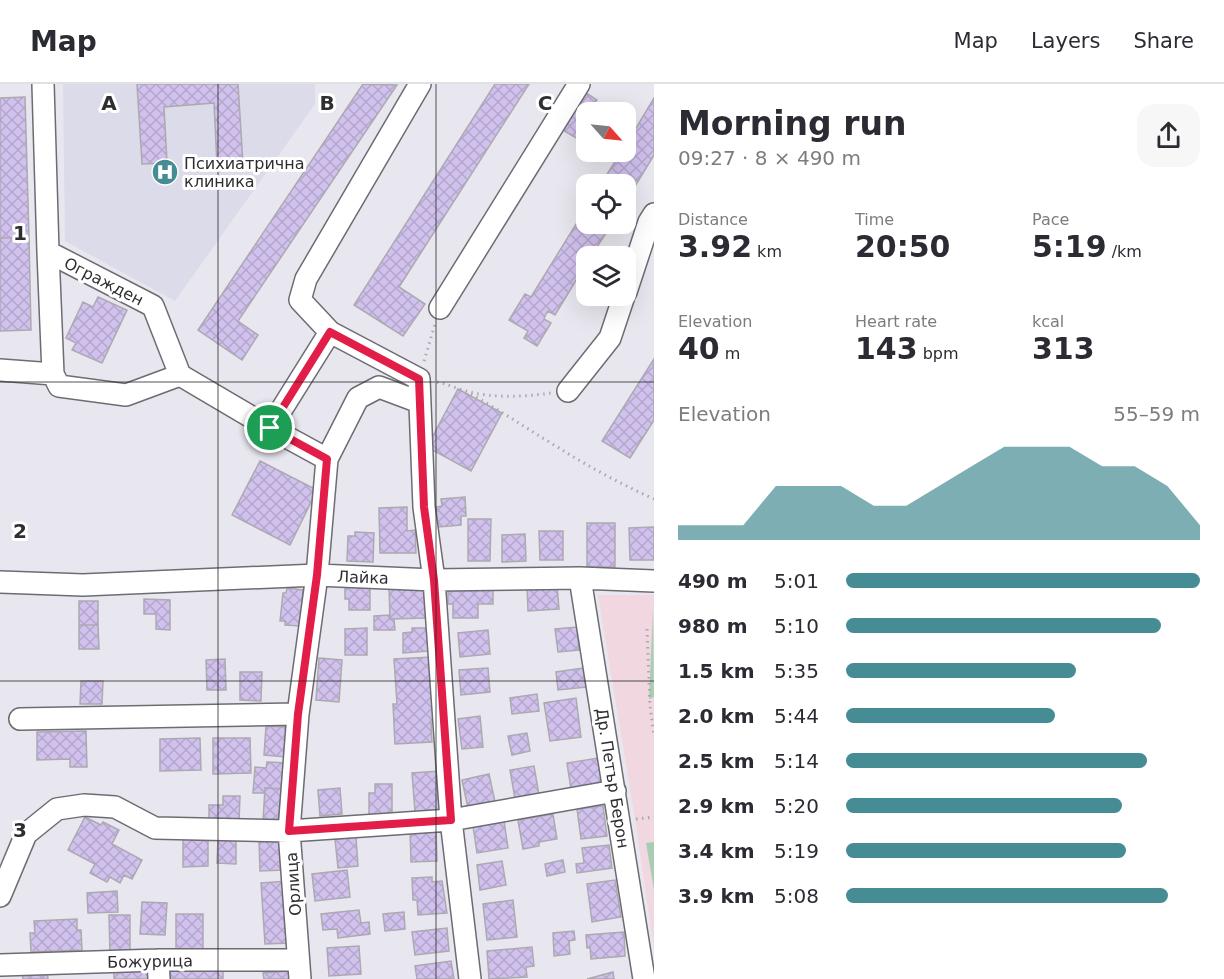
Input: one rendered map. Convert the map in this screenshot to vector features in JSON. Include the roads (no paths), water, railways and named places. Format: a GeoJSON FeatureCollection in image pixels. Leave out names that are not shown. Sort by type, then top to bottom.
{"type":"FeatureCollection","features":[{"type":"Feature","properties":{"kind":"street","name":"Огражден"},"geometry":{"type":"LineString","coordinates":[[43,84],[48,252],[153,306],[180,375]]}},
{"type":"Feature","properties":{"kind":"street"},"geometry":{"type":"LineString","coordinates":[[420,84],[306,279],[300,300],[330,332],[419,379],[424,507],[434,580],[451,820],[470,979]]}},
{"type":"Feature","properties":{"kind":"street"},"geometry":{"type":"LineString","coordinates":[[440,308],[579,84]]}},
{"type":"Feature","properties":{"kind":"street"},"geometry":{"type":"LineString","coordinates":[[636,261],[649,222],[654,214]]}},
{"type":"Feature","properties":{"kind":"street"},"geometry":{"type":"LineString","coordinates":[[48,252],[53,374],[59,386],[126,394],[180,375],[327,459],[358,398],[379,387],[419,402]]}},
{"type":"Feature","properties":{"kind":"street"},"geometry":{"type":"LineString","coordinates":[[568,391],[610,338],[621,306]]}},
{"type":"Feature","properties":{"kind":"street"},"geometry":{"type":"LineString","coordinates":[[270,428],[330,332]]}},
{"type":"Feature","properties":{"kind":"street"},"geometry":{"type":"LineString","coordinates":[[0,370],[53,374]]}},
{"type":"Feature","properties":{"kind":"street","name":"Орлица"},"geometry":{"type":"LineString","coordinates":[[299,970],[289,831],[298,714],[317,575],[327,459]]}},
{"type":"Feature","properties":{"kind":"street","name":"Лайка"},"geometry":{"type":"LineString","coordinates":[[0,582],[83,585],[317,575],[434,580],[580,578],[654,581]]}},
{"type":"Feature","properties":{"kind":"street","name":"Др. Петър Берон"},"geometry":{"type":"LineString","coordinates":[[580,578],[644,979]]}},
{"type":"Feature","properties":{"kind":"street"},"geometry":{"type":"LineString","coordinates":[[20,719],[298,714]]}},
{"type":"Feature","properties":{"kind":"street"},"geometry":{"type":"LineString","coordinates":[[0,896],[26,834],[57,809],[84,805],[115,807],[155,828],[289,831],[451,820],[615,792]]}},
{"type":"Feature","properties":{"kind":"street","name":"Божурица"},"geometry":{"type":"LineString","coordinates":[[1,963],[159,970],[299,970]]}},
{"type":"Feature","properties":{"kind":"place","name":"Психиатрична клиника"},"geometry":{"type":"Point","coordinates":[165,172]}}]}
